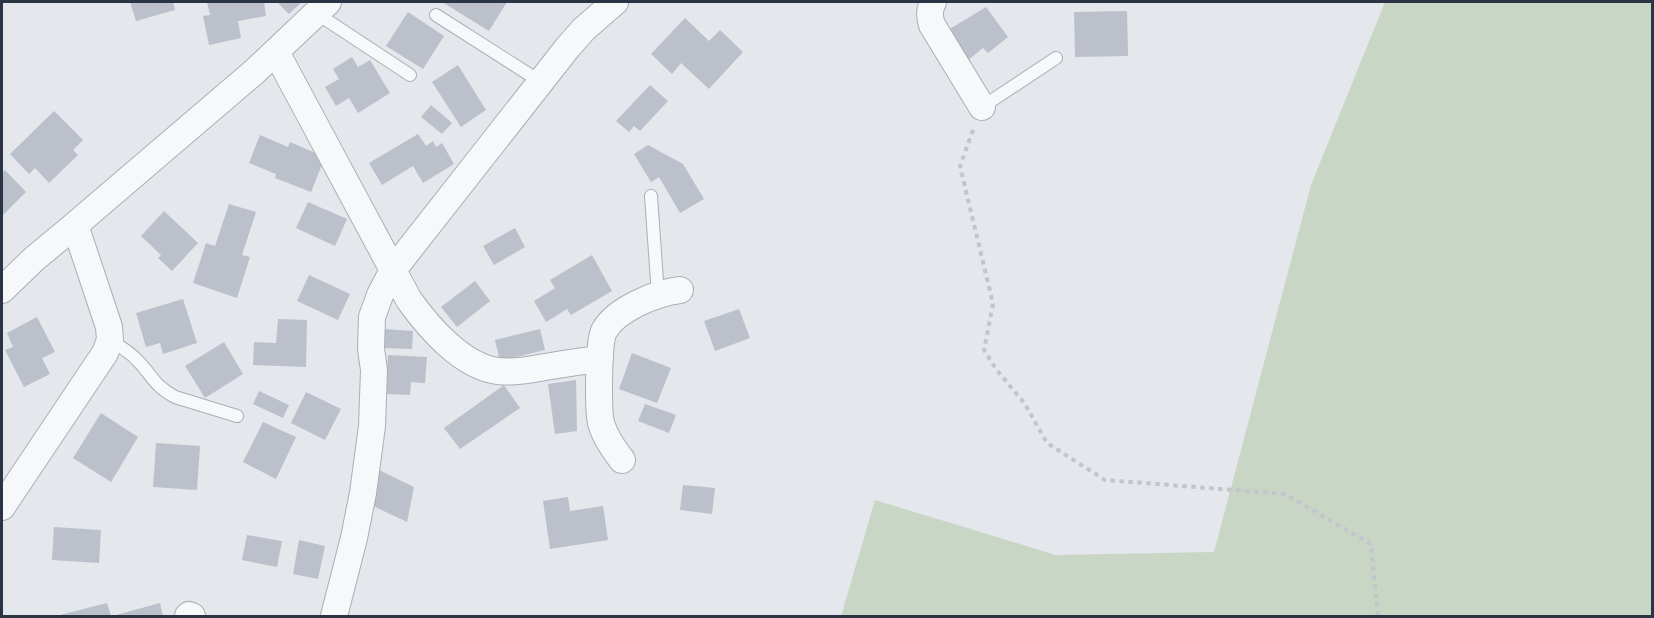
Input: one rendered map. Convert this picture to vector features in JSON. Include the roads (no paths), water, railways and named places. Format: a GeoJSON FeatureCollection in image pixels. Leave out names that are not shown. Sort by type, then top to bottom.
{"type":"FeatureCollection","features":[{"type":"Feature","properties":{"kind":"street"},"geometry":{"type":"LineString","coordinates":[[334,616],[363,493],[372,426],[374,370],[370,341],[372,317],[380,295],[393,270],[541,82],[584,29],[615,2]]}},
{"type":"Feature","properties":{"kind":"street"},"geometry":{"type":"LineString","coordinates":[[933,2],[929,17],[932,25],[982,107]]}},
{"type":"Feature","properties":{"kind":"street"},"geometry":{"type":"LineString","coordinates":[[2,290],[34,259],[244,81],[322,7]]}},
{"type":"Feature","properties":{"kind":"street"},"geometry":{"type":"LineString","coordinates":[[276,52],[409,300],[431,329],[478,365],[496,371],[506,372],[600,359]]}},
{"type":"Feature","properties":{"kind":"street"},"geometry":{"type":"LineString","coordinates":[[2,507],[105,352],[110,340],[109,327],[75,225]]}},
{"type":"Feature","properties":{"kind":"street"},"geometry":{"type":"LineString","coordinates":[[622,460],[609,441],[601,423],[602,337],[608,326],[618,316],[669,292]]}},
{"type":"Feature","properties":{"kind":"lane"},"geometry":{"type":"LineString","coordinates":[[322,7],[410,75]]}},
{"type":"Feature","properties":{"kind":"lane"},"geometry":{"type":"LineString","coordinates":[[436,15],[541,82]]}},
{"type":"Feature","properties":{"kind":"lane"},"geometry":{"type":"LineString","coordinates":[[982,107],[1056,58]]}},
{"type":"Feature","properties":{"kind":"lane"},"geometry":{"type":"LineString","coordinates":[[651,196],[669,292]]}},
{"type":"Feature","properties":{"kind":"lane"},"geometry":{"type":"LineString","coordinates":[[110,340],[137,360],[158,386],[168,394],[237,416]]}}]}
